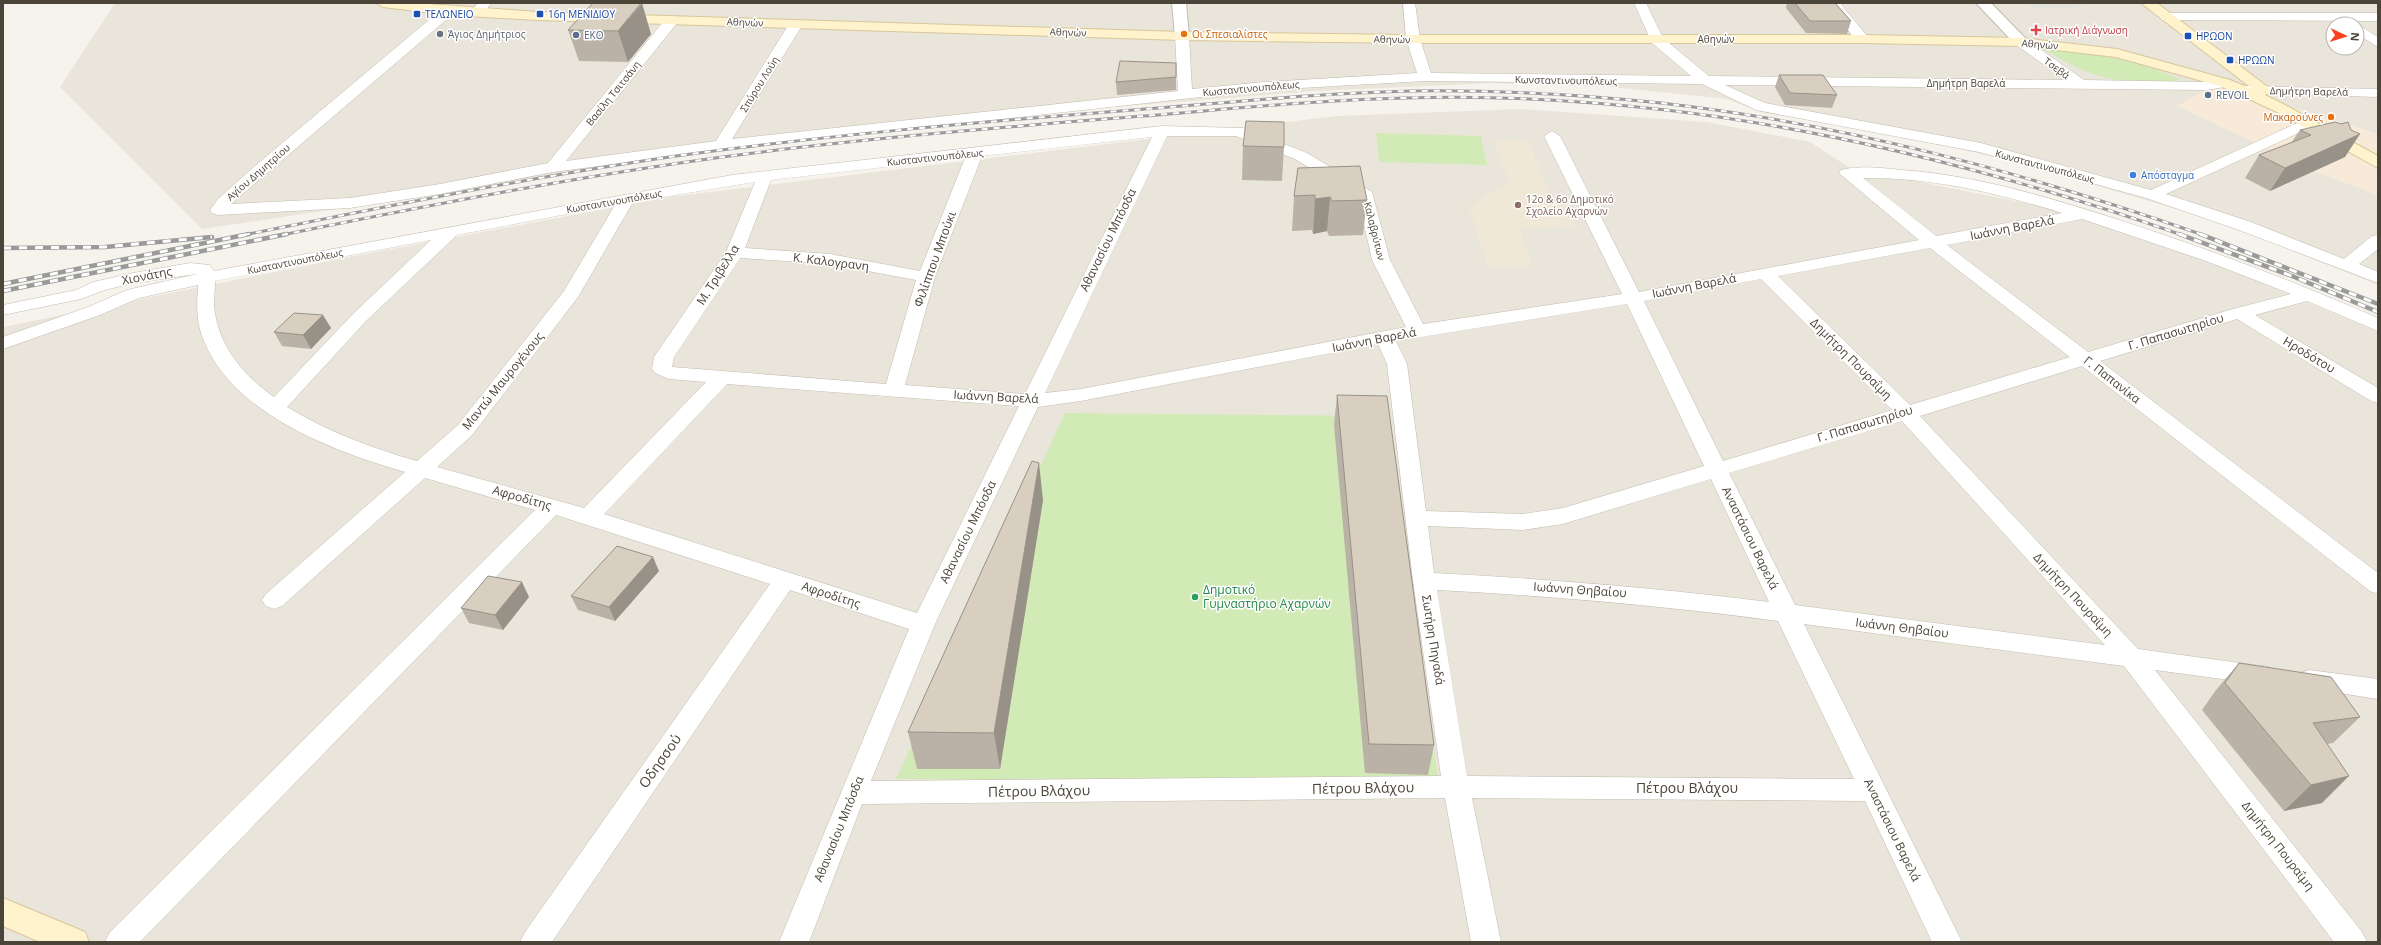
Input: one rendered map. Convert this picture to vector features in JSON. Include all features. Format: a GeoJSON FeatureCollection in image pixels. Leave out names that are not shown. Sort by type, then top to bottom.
{"type":"FeatureCollection","features":[{"type":"Feature","properties":{"kind":"main road","name":"Αθηνών"},"geometry":{"type":"LineString","coordinates":[[383,3],[448,11],[481,8],[672,20],[1182,36],[1413,39],[1862,39],[2021,42],[2102,50],[2195,74],[2231,74],[2240,90],[2309,123],[2378,163]]}},
{"type":"Feature","properties":{"kind":"main road"},"geometry":{"type":"LineString","coordinates":[[2148,3],[2167,17],[2231,74],[2263,90],[2309,123]]}},
{"type":"Feature","properties":{"kind":"main road"},"geometry":{"type":"LineString","coordinates":[[3,912],[74,942]]}},
{"type":"Feature","properties":{"kind":"street"},"geometry":{"type":"LineString","coordinates":[[1179,3],[1185,94]]}},
{"type":"Feature","properties":{"kind":"street"},"geometry":{"type":"LineString","coordinates":[[1409,3],[1413,39],[1425,77]]}},
{"type":"Feature","properties":{"kind":"street"},"geometry":{"type":"LineString","coordinates":[[1640,3],[1657,40]]}},
{"type":"Feature","properties":{"kind":"street"},"geometry":{"type":"LineString","coordinates":[[1833,3],[1862,39]]}},
{"type":"Feature","properties":{"kind":"street","name":"Τσεβά"},"geometry":{"type":"LineString","coordinates":[[1983,3],[2021,42],[2079,84]]}},
{"type":"Feature","properties":{"kind":"street"},"geometry":{"type":"LineString","coordinates":[[2318,3],[2338,16]]}},
{"type":"Feature","properties":{"kind":"street","name":"Αγίου Δημητρίου"},"geometry":{"type":"LineString","coordinates":[[448,11],[261,169],[224,202],[218,210],[350,203],[440,189],[482,179]]}},
{"type":"Feature","properties":{"kind":"street"},"geometry":{"type":"LineString","coordinates":[[2167,17],[2325,21]]}},
{"type":"Feature","properties":{"kind":"street"},"geometry":{"type":"LineString","coordinates":[[2365,19],[2378,17]]}},
{"type":"Feature","properties":{"kind":"street","name":"Βασίλη Τσιτσάνη"},"geometry":{"type":"LineString","coordinates":[[553,167],[672,20]]}},
{"type":"Feature","properties":{"kind":"street","name":"Σπύρου Λούη"},"geometry":{"type":"LineString","coordinates":[[721,145],[796,24]]}},
{"type":"Feature","properties":{"kind":"street"},"geometry":{"type":"LineString","coordinates":[[2365,34],[2378,43]]}},
{"type":"Feature","properties":{"kind":"street","name":"Κωνσταντινουπόλεως"},"geometry":{"type":"LineString","coordinates":[[1657,40],[1706,81],[1761,107],[1856,123],[1981,148],[2152,195],[2246,226],[2378,278]]}},
{"type":"Feature","properties":{"kind":"street","name":"Δημήτρη Βαρελά"},"geometry":{"type":"LineString","coordinates":[[1706,81],[2207,86],[2231,74]]}},
{"type":"Feature","properties":{"kind":"street","name":"Κωνσταντινουπόλεως"},"geometry":{"type":"LineString","coordinates":[[1425,77],[1706,81]]}},
{"type":"Feature","properties":{"kind":"street","name":"Κωσταντινουπόλεως"},"geometry":{"type":"LineString","coordinates":[[482,179],[553,167],[721,145],[1185,94],[1264,86],[1425,77]]}},
{"type":"Feature","properties":{"kind":"street","name":"Δημήτρη Βαρελά"},"geometry":{"type":"LineString","coordinates":[[2240,90],[2378,93]]}},
{"type":"Feature","properties":{"kind":"street"},"geometry":{"type":"LineString","coordinates":[[2152,195],[2309,123]]}},
{"type":"Feature","properties":{"kind":"street","name":"Κωσταντινουπόλεως"},"geometry":{"type":"LineString","coordinates":[[3,343],[94,311],[133,294],[168,285],[627,198],[766,176],[1162,131],[1238,131]]}},
{"type":"Feature","properties":{"kind":"street","name":"Αθανασίου Μπόσδα"},"geometry":{"type":"LineString","coordinates":[[794,942],[853,793],[923,624],[1162,131]]}},
{"type":"Feature","properties":{"kind":"street","name":"Καλαβρύτων"},"geometry":{"type":"LineString","coordinates":[[1238,131],[1301,156],[1366,195],[1381,260],[1417,331]]}},
{"type":"Feature","properties":{"kind":"street","name":"Αναστάσιου Βαρελά"},"geometry":{"type":"LineString","coordinates":[[1552,136],[1717,469],[1947,942]]}},
{"type":"Feature","properties":{"kind":"street","name":"Φιλίππου Μπούκι"},"geometry":{"type":"LineString","coordinates":[[894,390],[926,277],[975,153]]}},
{"type":"Feature","properties":{"kind":"street","name":"Γ. Παπανίκα"},"geometry":{"type":"LineString","coordinates":[[2084,214],[2004,192],[1944,178],[1880,172],[1847,173],[1933,242],[2378,585]]}},
{"type":"Feature","properties":{"kind":"street","name":"Μ. Τριβελλα"},"geometry":{"type":"LineString","coordinates":[[662,369],[664,357],[735,252],[766,176]]}},
{"type":"Feature","properties":{"kind":"street","name":"Μαντώ Μαυρογένους"},"geometry":{"type":"LineString","coordinates":[[274,600],[419,469],[465,430],[491,399],[572,293],[627,198]]}},
{"type":"Feature","properties":{"kind":"street"},"geometry":{"type":"LineString","coordinates":[[2084,214],[2180,245],[2310,295],[2378,325]]}},
{"type":"Feature","properties":{"kind":"street","name":"Ιωάννη Βαρελά"},"geometry":{"type":"LineString","coordinates":[[662,369],[669,373],[1032,401],[1082,395],[1417,331],[1633,298],[2084,214]]}},
{"type":"Feature","properties":{"kind":"street"},"geometry":{"type":"LineString","coordinates":[[274,408],[316,362],[430,250],[453,230]]}},
{"type":"Feature","properties":{"kind":"street"},"geometry":{"type":"LineString","coordinates":[[2347,265],[2378,240]]}},
{"type":"Feature","properties":{"kind":"street","name":"Κ. Καλογρανη"},"geometry":{"type":"LineString","coordinates":[[735,252],[830,259],[926,277]]}},
{"type":"Feature","properties":{"kind":"street","name":"Χιονάτης"},"geometry":{"type":"LineString","coordinates":[[3,310],[81,294],[98,286],[133,278],[190,268],[204,269],[206,278]]}},
{"type":"Feature","properties":{"kind":"street","name":"Δημήτρη Πουραΐμη"},"geometry":{"type":"LineString","coordinates":[[1765,273],[1905,412],[2132,658],[2352,942]]}},
{"type":"Feature","properties":{"kind":"street","name":"Αφροδίτης"},"geometry":{"type":"LineString","coordinates":[[206,278],[205,306],[211,335],[222,358],[247,385],[274,408],[337,443],[419,469],[588,517],[923,624]]}},
{"type":"Feature","properties":{"kind":"street","name":"Γ. Παπασωτηρίου"},"geometry":{"type":"LineString","coordinates":[[1416,518],[1523,522],[1557,517],[2239,313],[2310,295]]}},
{"type":"Feature","properties":{"kind":"street","name":"Ηροδότου"},"geometry":{"type":"LineString","coordinates":[[2239,313],[2378,397]]}},
{"type":"Feature","properties":{"kind":"street","name":"Σωτήρη Πηγαδά"},"geometry":{"type":"LineString","coordinates":[[1385,338],[1397,364],[1424,581],[1456,787],[1486,942]]}},
{"type":"Feature","properties":{"kind":"street"},"geometry":{"type":"LineString","coordinates":[[588,517],[722,377]]}},
{"type":"Feature","properties":{"kind":"street"},"geometry":{"type":"LineString","coordinates":[[120,942],[551,507]]}},
{"type":"Feature","properties":{"kind":"street","name":"Οδησσού"},"geometry":{"type":"LineString","coordinates":[[535,942],[785,580]]}},
{"type":"Feature","properties":{"kind":"street","name":"Ιωάννη Θηβαίου"},"geometry":{"type":"LineString","coordinates":[[1424,581],[1561,588],[1654,596],[2378,689]]}},
{"type":"Feature","properties":{"kind":"street","name":"Πέτρου Βλάχου"},"geometry":{"type":"LineString","coordinates":[[853,793],[1456,787],[1873,790]]}},
{"type":"Feature","properties":{"kind":"shaded area"},"geometry":{"type":"Polygon","coordinates":[[[115,3],[2378,3],[2378,134],[2215,84],[2315,171],[2378,195],[2378,285],[2220,222],[2030,166],[1902,135],[1763,113],[1727,99],[1612,87],[1494,83],[1315,91],[1102,108],[725,147],[390,201],[202,229],[60,87],[115,3]]]}},
{"type":"Feature","properties":{"kind":"shaded area"},"geometry":{"type":"Polygon","coordinates":[[[2030,3],[2077,3],[2084,7],[2034,8],[2030,3]]]}},
{"type":"Feature","properties":{"kind":"shaded area"},"geometry":{"type":"Polygon","coordinates":[[[2215,84],[2378,134],[2378,195],[2315,171],[2177,106],[2215,84]]]}},
{"type":"Feature","properties":{"kind":"shaded area"},"geometry":{"type":"Polygon","coordinates":[[[1521,109],[1707,122],[1810,142],[1864,177],[1896,177],[2050,208],[2214,263],[2378,332],[2378,942],[3,942],[3,327],[344,258],[669,197],[1337,116],[1521,109]]]}},
{"type":"Feature","properties":{"kind":"shaded area","name":"12ο & 6ο Δημοτικό Σχολείο Αχαρνών"},"geometry":{"type":"Polygon","coordinates":[[[1493,140],[1528,140],[1553,203],[1563,201],[1575,227],[1520,229],[1532,267],[1488,267],[1469,207],[1509,181],[1493,140]]]}},
{"type":"Feature","properties":{"kind":"green space"},"geometry":{"type":"Polygon","coordinates":[[[2046,50],[2081,52],[2116,58],[2149,67],[2181,80],[2142,83],[2102,77],[2074,66],[2046,50]]]}},
{"type":"Feature","properties":{"kind":"green space"},"geometry":{"type":"Polygon","coordinates":[[[1376,133],[1481,136],[1487,165],[1379,162],[1376,133]]]}},
{"type":"Feature","properties":{"kind":"green space","name":"Δημοτικό Γυμναστήριο Αχαρνών"},"geometry":{"type":"Polygon","coordinates":[[[1065,413],[1383,416],[1439,784],[896,779],[1065,413]]]}},
{"type":"Feature","properties":{"kind":"building"},"geometry":{"type":"Polygon","coordinates":[[[593,3],[641,3],[618,31],[568,30],[593,3]]]}},
{"type":"Feature","properties":{"kind":"building"},"geometry":{"type":"Polygon","coordinates":[[[1795,3],[1835,3],[1851,21],[1810,21],[1795,3]]]}},
{"type":"Feature","properties":{"kind":"building"},"geometry":{"type":"Polygon","coordinates":[[[1120,61],[1176,63],[1176,77],[1116,82],[1120,61]]]}},
{"type":"Feature","properties":{"kind":"building"},"geometry":{"type":"Polygon","coordinates":[[[1779,75],[1823,75],[1837,95],[1790,93],[1779,75]]]}},
{"type":"Feature","properties":{"kind":"building"},"geometry":{"type":"Polygon","coordinates":[[[1246,121],[1284,122],[1284,147],[1243,146],[1246,121]]]}},
{"type":"Feature","properties":{"kind":"building"},"geometry":{"type":"Polygon","coordinates":[[[2335,122],[2341,124],[2348,122],[2351,130],[2360,134],[2285,168],[2259,155],[2311,135],[2300,130],[2335,122]]]}},
{"type":"Feature","properties":{"kind":"building"},"geometry":{"type":"Polygon","coordinates":[[[1360,166],[1367,200],[1332,201],[1330,197],[1315,199],[1315,195],[1294,196],[1298,168],[1360,166]]]}},
{"type":"Feature","properties":{"kind":"building"},"geometry":{"type":"Polygon","coordinates":[[[294,313],[323,315],[303,335],[274,332],[294,313]]]}},
{"type":"Feature","properties":{"kind":"building"},"geometry":{"type":"Polygon","coordinates":[[[1337,395],[1387,396],[1434,745],[1369,744],[1337,395]]]}},
{"type":"Feature","properties":{"kind":"building"},"geometry":{"type":"Polygon","coordinates":[[[1032,461],[1039,463],[994,733],[908,732],[1032,461]]]}},
{"type":"Feature","properties":{"kind":"building"},"geometry":{"type":"Polygon","coordinates":[[[617,546],[653,557],[609,607],[571,596],[617,546]]]}},
{"type":"Feature","properties":{"kind":"building"},"geometry":{"type":"Polygon","coordinates":[[[488,576],[522,582],[495,615],[461,608],[488,576]]]}},
{"type":"Feature","properties":{"kind":"building"},"geometry":{"type":"Polygon","coordinates":[[[2239,663],[2331,677],[2360,717],[2313,723],[2349,776],[2311,785],[2225,683],[2239,663]]]}},
{"type":"Feature","properties":{"kind":"railway"},"geometry":{"type":"LineString","coordinates":[[247,234],[514,183],[622,164],[733,148],[961,124],[1307,96],[1377,92],[1474,91],[1568,95],[1661,103],[1730,112],[1799,124],[1868,138],[2003,172],[2137,212],[2203,235]]}},
{"type":"Feature","properties":{"kind":"railway"},"geometry":{"type":"LineString","coordinates":[[283,235],[449,202],[561,182],[730,156],[937,133],[1040,124],[1274,105],[1372,99],[1438,97],[1536,99],[1633,106],[1732,119],[1798,130],[1863,143],[1992,175],[2179,234]]}},
{"type":"Feature","properties":{"kind":"railway"},"geometry":{"type":"LineString","coordinates":[[3,284],[247,234]]}},
{"type":"Feature","properties":{"kind":"railway"},"geometry":{"type":"LineString","coordinates":[[2179,234],[2292,276],[2378,312]]}},
{"type":"Feature","properties":{"kind":"railway"},"geometry":{"type":"LineString","coordinates":[[2200,234],[2378,304]]}},
{"type":"Feature","properties":{"kind":"railway"},"geometry":{"type":"LineString","coordinates":[[3,291],[283,235]]}},
{"type":"Feature","properties":{"kind":"railway"},"geometry":{"type":"LineString","coordinates":[[3,248],[105,247],[212,237]]}},
{"type":"Feature","properties":{"kind":"place","name":"ΤΕΛΩΝΕΙΟ"},"geometry":{"type":"Point","coordinates":[417,14]}},
{"type":"Feature","properties":{"kind":"place","name":"16η ΜΕΝΙΔΙΟΥ"},"geometry":{"type":"Point","coordinates":[540,14]}},
{"type":"Feature","properties":{"kind":"place","name":"Ιατρική Διάγνωση"},"geometry":{"type":"Point","coordinates":[2036,30]}},
{"type":"Feature","properties":{"kind":"place","name":"Άγιος Δημήτριος"},"geometry":{"type":"Point","coordinates":[440,34]}},
{"type":"Feature","properties":{"kind":"place","name":"Οι Σπεσιαλίστες"},"geometry":{"type":"Point","coordinates":[1184,34]}},
{"type":"Feature","properties":{"kind":"place","name":"EKO"},"geometry":{"type":"Point","coordinates":[576,35]}},
{"type":"Feature","properties":{"kind":"place","name":"ΗΡΩΟΝ"},"geometry":{"type":"Point","coordinates":[2188,36]}},
{"type":"Feature","properties":{"kind":"place","name":"ΗΡΩΩΝ"},"geometry":{"type":"Point","coordinates":[2230,60]}},
{"type":"Feature","properties":{"kind":"place","name":"REVOIL"},"geometry":{"type":"Point","coordinates":[2208,95]}},
{"type":"Feature","properties":{"kind":"place","name":"Μακαρούνες"},"geometry":{"type":"Point","coordinates":[2331,117]}},
{"type":"Feature","properties":{"kind":"place","name":"Απόσταγμα"},"geometry":{"type":"Point","coordinates":[2133,175]}},
{"type":"Feature","properties":{"kind":"place","name":"12ο & 6ο Δημοτικό Σχολείο Αχαρνών"},"geometry":{"type":"Point","coordinates":[1518,205]}},
{"type":"Feature","properties":{"kind":"place","name":"Δημοτικό Γυμναστήριο Αχαρνών"},"geometry":{"type":"Point","coordinates":[1195,597]}}]}
